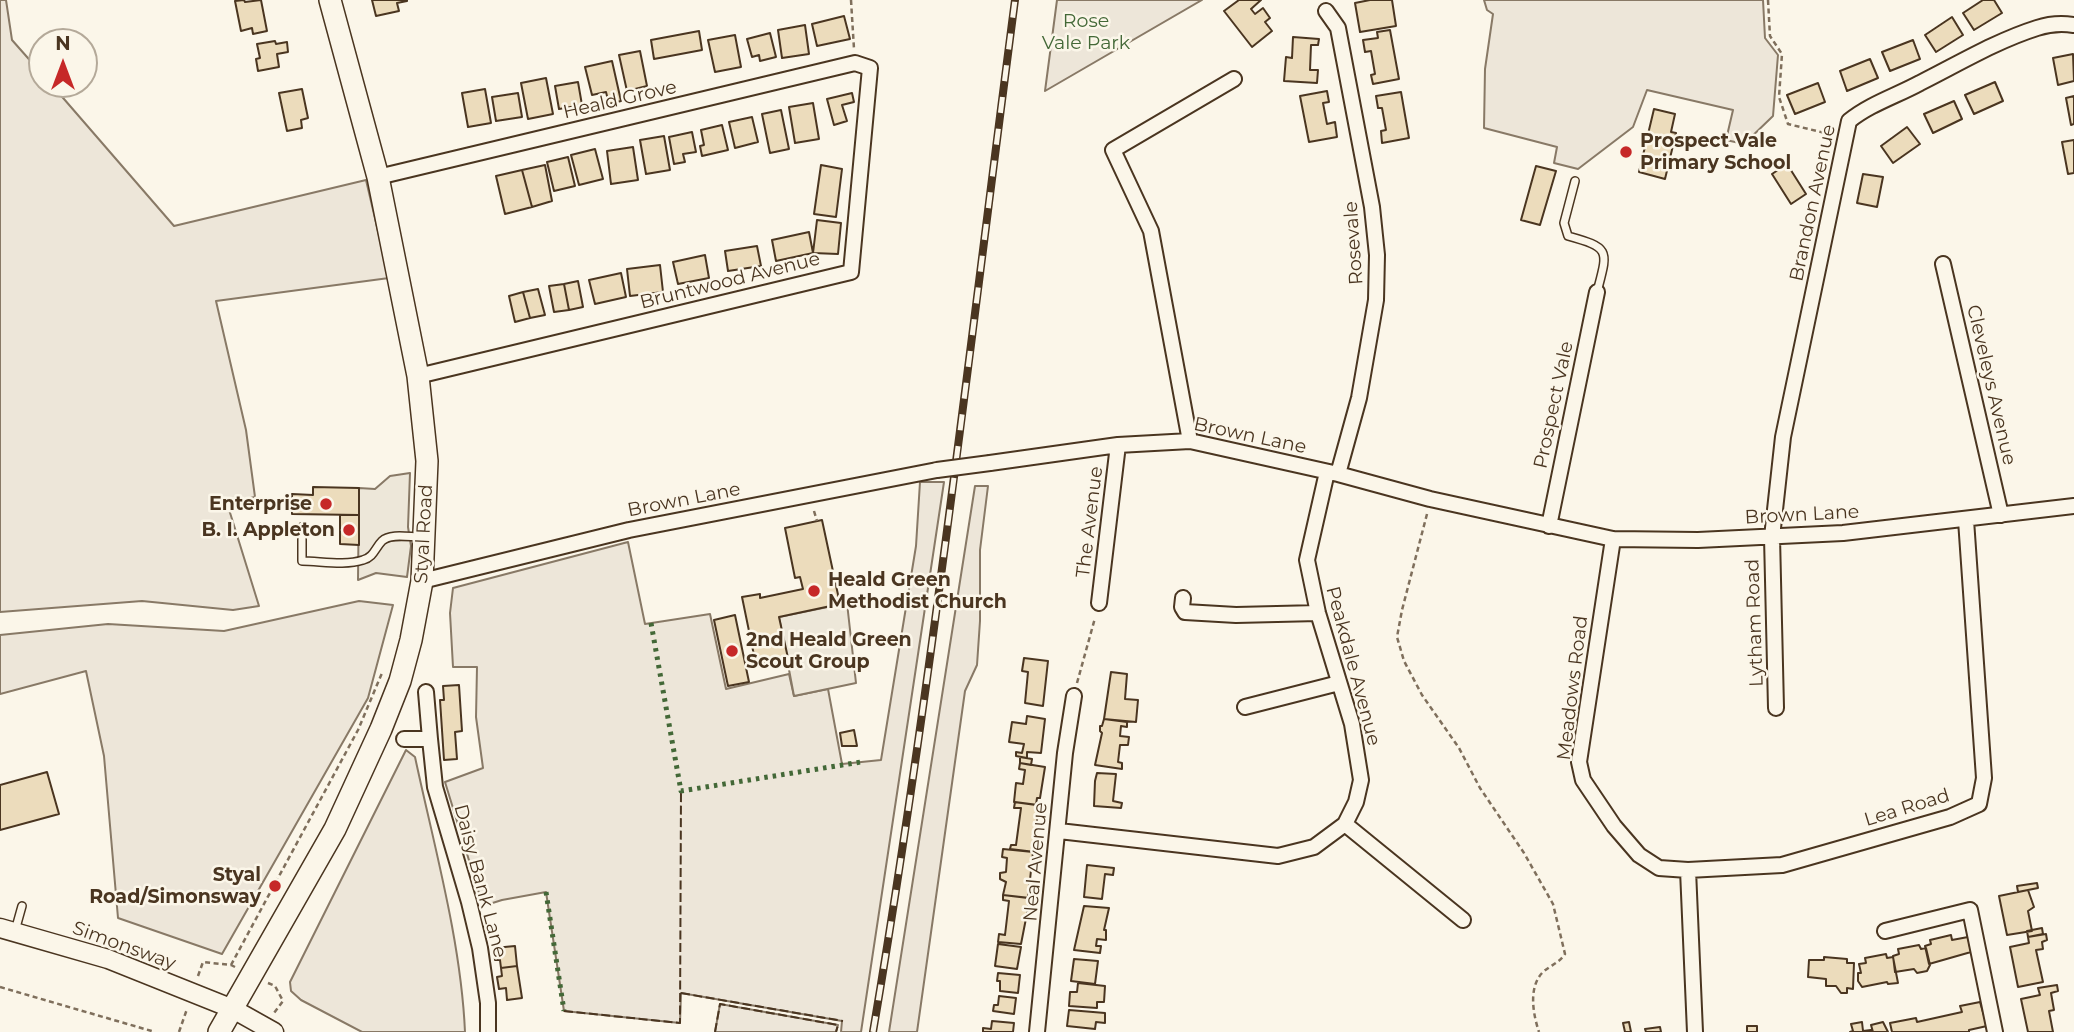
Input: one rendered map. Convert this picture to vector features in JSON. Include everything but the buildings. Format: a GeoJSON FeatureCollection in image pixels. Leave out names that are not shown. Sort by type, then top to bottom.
{"type":"FeatureCollection","features":[{"type":"Feature","properties":{"kind":"main road","name":"Styal Road"},"geometry":{"type":"LineString","coordinates":[[219,1032],[335,829],[395,696],[411,640],[422,581],[427,461],[418,376],[378,177],[330,0]]}},
{"type":"Feature","properties":{"kind":"street","name":"Rosevale"},"geometry":{"type":"LineString","coordinates":[[1328,6],[1338,28],[1373,207],[1377,255],[1376,300],[1361,386],[1333,473]]}},
{"type":"Feature","properties":{"kind":"street","name":"Brandon Avenue"},"geometry":{"type":"LineString","coordinates":[[1772,537],[1783,437],[1849,121],[1864,108],[1896,95],[2012,37],[2040,27],[2074,25]]}},
{"type":"Feature","properties":{"kind":"street","name":"Heald Grove"},"geometry":{"type":"LineString","coordinates":[[378,177],[855,63]]}},
{"type":"Feature","properties":{"kind":"street","name":"Bruntwood Avenue"},"geometry":{"type":"LineString","coordinates":[[418,376],[851,272],[870,68],[855,63]]}},
{"type":"Feature","properties":{"kind":"street"},"geometry":{"type":"LineString","coordinates":[[1190,441],[1151,231],[1113,150],[1234,79]]}},
{"type":"Feature","properties":{"kind":"street","name":"Cleveleys Avenue"},"geometry":{"type":"LineString","coordinates":[[1942,264],[2001,515]]}},
{"type":"Feature","properties":{"kind":"street","name":"Prospect Vale"},"geometry":{"type":"LineString","coordinates":[[1549,526],[1597,292]]}},
{"type":"Feature","properties":{"kind":"street","name":"Brown Lane"},"geometry":{"type":"LineString","coordinates":[[422,581],[629,530],[936,470],[1118,445],[1190,441],[1333,473],[1430,499],[1613,539],[1698,540],[1843,533],[2074,506]]}},
{"type":"Feature","properties":{"kind":"street","name":"The Avenue"},"geometry":{"type":"LineString","coordinates":[[1099,603],[1118,445]]}},
{"type":"Feature","properties":{"kind":"street","name":"Peakdale Avenue"},"geometry":{"type":"LineString","coordinates":[[1333,473],[1307,560],[1318,613],[1352,724],[1361,780],[1356,802],[1345,824]]}},
{"type":"Feature","properties":{"kind":"street","name":"Lea Road"},"geometry":{"type":"LineString","coordinates":[[1688,870],[1782,865],[1950,817],[1979,804],[1984,778],[1966,520]]}},
{"type":"Feature","properties":{"kind":"street","name":"Lytham Road"},"geometry":{"type":"LineString","coordinates":[[1772,537],[1776,708]]}},
{"type":"Feature","properties":{"kind":"street","name":"Meadows Road"},"geometry":{"type":"LineString","coordinates":[[1613,539],[1579,762],[1583,780],[1614,826],[1639,855],[1660,868],[1688,870]]}},
{"type":"Feature","properties":{"kind":"street"},"geometry":{"type":"LineString","coordinates":[[1183,598],[1182,607],[1185,612],[1236,615],[1318,613]]}},
{"type":"Feature","properties":{"kind":"street"},"geometry":{"type":"LineString","coordinates":[[1245,707],[1339,684]]}},
{"type":"Feature","properties":{"kind":"street","name":"Daisy Bank Lane"},"geometry":{"type":"LineString","coordinates":[[426,692],[435,787],[480,948],[488,1003],[488,1032]]}},
{"type":"Feature","properties":{"kind":"street","name":"Neal Avenue"},"geometry":{"type":"LineString","coordinates":[[1037,1032],[1065,753],[1074,696]]}},
{"type":"Feature","properties":{"kind":"street"},"geometry":{"type":"LineString","coordinates":[[404,739],[430,739]]}},
{"type":"Feature","properties":{"kind":"street"},"geometry":{"type":"LineString","coordinates":[[1059,831],[1278,856],[1314,846],[1345,824],[1463,920]]}},
{"type":"Feature","properties":{"kind":"street"},"geometry":{"type":"LineString","coordinates":[[1688,870],[1695,1032]]}},
{"type":"Feature","properties":{"kind":"street"},"geometry":{"type":"LineString","coordinates":[[1885,931],[1970,910],[1994,1032]]}},
{"type":"Feature","properties":{"kind":"street","name":"Simonsway"},"geometry":{"type":"LineString","coordinates":[[7,930],[108,959],[233,1009],[269,1029]]}},
{"type":"Feature","properties":{"kind":"lane"},"geometry":{"type":"LineString","coordinates":[[1575,181],[1564,222],[1568,236],[1595,244],[1602,250],[1605,257],[1597,292]]}},
{"type":"Feature","properties":{"kind":"lane"},"geometry":{"type":"LineString","coordinates":[[302,527],[302,561],[357,562],[367,559],[389,536],[424,537]]}},
{"type":"Feature","properties":{"kind":"lane"},"geometry":{"type":"LineString","coordinates":[[7,930],[22,906]]}},
{"type":"Feature","properties":{"kind":"path"},"geometry":{"type":"LineString","coordinates":[[851,0],[855,63]]}},
{"type":"Feature","properties":{"kind":"path"},"geometry":{"type":"LineString","coordinates":[[1768,0],[1770,36],[1782,54],[1779,97],[1788,124],[1844,138]]}},
{"type":"Feature","properties":{"kind":"path"},"geometry":{"type":"LineString","coordinates":[[1430,499],[1397,636],[1404,661],[1422,695],[1459,748],[1480,788],[1524,853],[1553,904],[1565,954],[1561,961],[1542,974],[1535,990],[1532,1006],[1539,1032]]}},
{"type":"Feature","properties":{"kind":"path"},"geometry":{"type":"LineString","coordinates":[[814,511],[817,521]]}},
{"type":"Feature","properties":{"kind":"path"},"geometry":{"type":"LineString","coordinates":[[1074,696],[1099,603]]}},
{"type":"Feature","properties":{"kind":"path"},"geometry":{"type":"LineString","coordinates":[[231,965],[358,730],[385,664]]}},
{"type":"Feature","properties":{"kind":"path"},"geometry":{"type":"LineString","coordinates":[[0,986],[155,1032]]}},
{"type":"Feature","properties":{"kind":"path"},"geometry":{"type":"LineString","coordinates":[[269,1029],[283,1001],[275,986]]}},
{"type":"Feature","properties":{"kind":"green space"},"geometry":{"type":"Polygon","coordinates":[[[0,0],[6,0],[12,40],[28,58],[28,98],[63,98],[174,226],[366,180],[389,278],[216,301],[246,430],[255,497],[227,503],[259,606],[233,610],[142,601],[0,612],[0,0]]]}},
{"type":"Feature","properties":{"kind":"green space","name":"Rose Vale Park"},"geometry":{"type":"Polygon","coordinates":[[[1057,0],[1202,0],[1045,91],[1057,0]]]}},
{"type":"Feature","properties":{"kind":"green space"},"geometry":{"type":"Polygon","coordinates":[[[1484,0],[1763,0],[1765,38],[1778,55],[1773,116],[1744,144],[1726,140],[1733,110],[1647,90],[1633,127],[1578,169],[1554,163],[1557,147],[1484,128],[1485,69],[1493,14],[1487,10],[1484,0]]]}},
{"type":"Feature","properties":{"kind":"green space"},"geometry":{"type":"Polygon","coordinates":[[[920,482],[944,482],[861,1032],[841,1032],[842,1021],[681,993],[680,1023],[564,1011],[546,892],[483,906],[445,782],[483,768],[476,717],[477,667],[453,667],[450,613],[453,588],[628,542],[645,624],[710,614],[726,689],[789,674],[794,696],[828,689],[842,764],[881,760],[916,546],[920,482]]]}},
{"type":"Feature","properties":{"kind":"green space"},"geometry":{"type":"Polygon","coordinates":[[[975,486],[988,486],[980,550],[977,665],[965,691],[917,1032],[889,1032],[975,486]]]}},
{"type":"Feature","properties":{"kind":"green space"},"geometry":{"type":"Polygon","coordinates":[[[359,601],[393,605],[368,698],[222,954],[118,918],[104,756],[86,671],[0,694],[0,635],[108,624],[224,631],[359,601]]]}},
{"type":"Feature","properties":{"kind":"green space"},"geometry":{"type":"Polygon","coordinates":[[[406,750],[415,757],[446,894],[458,963],[465,1032],[362,1032],[301,1000],[291,991],[290,982],[406,750]]]}},
{"type":"Feature","properties":{"kind":"green space"},"geometry":{"type":"Polygon","coordinates":[[[720,1004],[838,1025],[836,1032],[715,1032],[720,1004]]]}},
{"type":"Feature","properties":{"kind":"shaded area"},"geometry":{"type":"Polygon","coordinates":[[[410,473],[408,527],[411,546],[407,577],[376,573],[358,580],[359,488],[375,489],[390,476],[410,473]]]}},
{"type":"Feature","properties":{"kind":"shaded area"},"geometry":{"type":"Polygon","coordinates":[[[847,603],[856,683],[794,696],[779,617],[847,603]]]}},
{"type":"Feature","properties":{"kind":"railway"},"geometry":{"type":"LineString","coordinates":[[873,1032],[932,646],[1015,0]]}},
{"type":"Feature","properties":{"kind":"hedge"},"geometry":{"type":"LineString","coordinates":[[651,623],[681,791],[861,762]]}},
{"type":"Feature","properties":{"kind":"hedge"},"geometry":{"type":"LineString","coordinates":[[546,892],[564,1011]]}},
{"type":"Feature","properties":{"kind":"fence"},"geometry":{"type":"LineString","coordinates":[[564,1011],[680,1023],[681,791]]}},
{"type":"Feature","properties":{"kind":"fence"},"geometry":{"type":"LineString","coordinates":[[681,993],[843,1021]]}},
{"type":"Feature","properties":{"kind":"fence"},"geometry":{"type":"LineString","coordinates":[[715,1032],[720,1004],[838,1025],[836,1032]]}},
{"type":"Feature","properties":{"kind":"place","name":"Prospect Vale Primary School"},"geometry":{"type":"Point","coordinates":[1626,152]}},
{"type":"Feature","properties":{"kind":"place","name":"Enterprise"},"geometry":{"type":"Point","coordinates":[326,504]}},
{"type":"Feature","properties":{"kind":"place","name":"B. I. Appleton"},"geometry":{"type":"Point","coordinates":[349,530]}},
{"type":"Feature","properties":{"kind":"place","name":"Heald Green Methodist Church"},"geometry":{"type":"Point","coordinates":[814,591]}},
{"type":"Feature","properties":{"kind":"place","name":"2nd Heald Green Scout Group"},"geometry":{"type":"Point","coordinates":[732,651]}},
{"type":"Feature","properties":{"kind":"place","name":"Styal Road/Simonsway"},"geometry":{"type":"Point","coordinates":[275,886]}}]}
